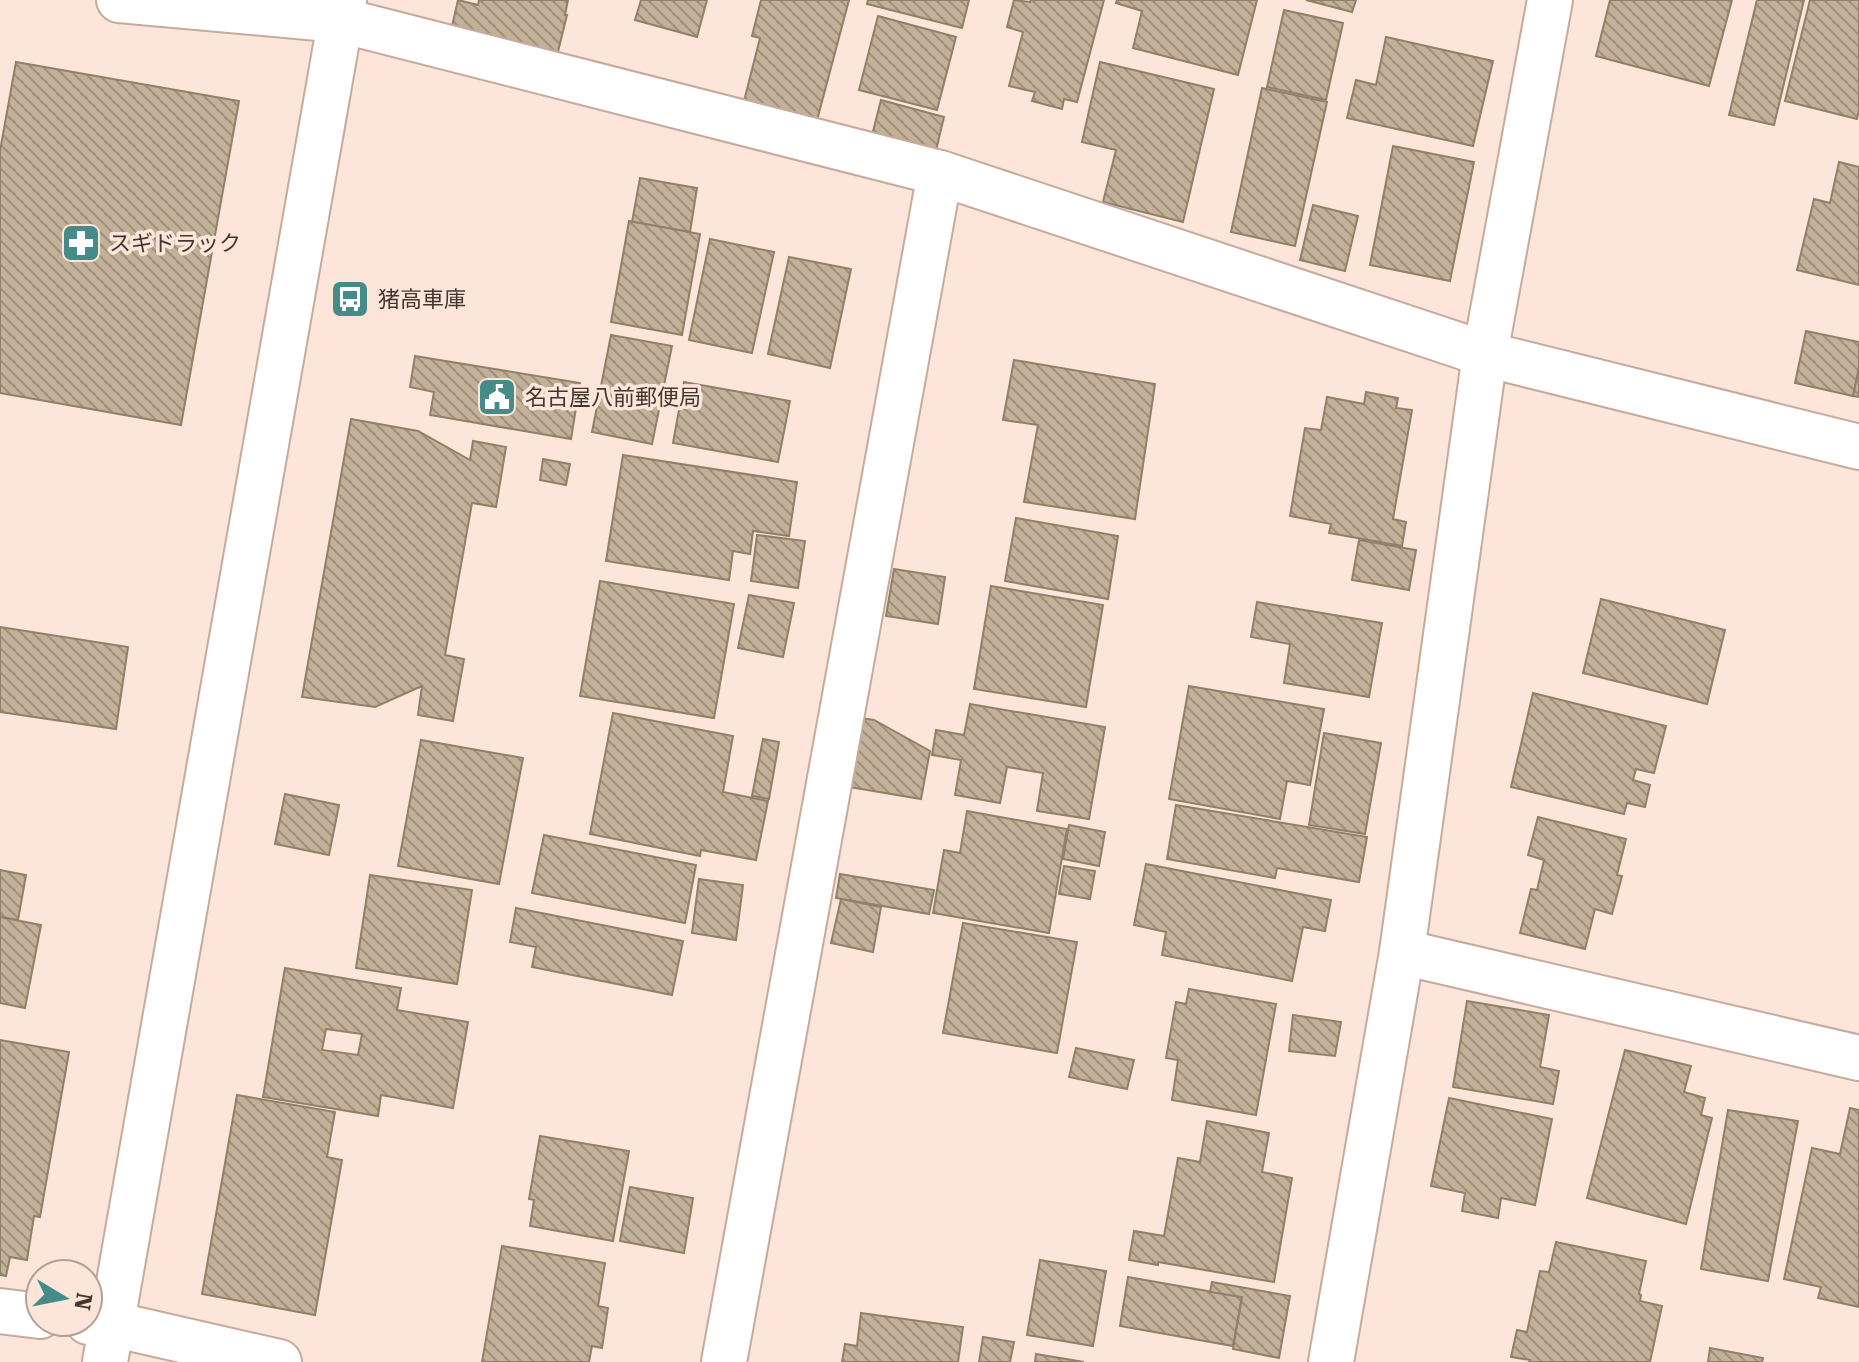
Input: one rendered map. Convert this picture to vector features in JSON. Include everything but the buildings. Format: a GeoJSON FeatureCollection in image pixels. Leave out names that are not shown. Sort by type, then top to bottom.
{"type":"FeatureCollection","features":[{"type":"Feature","properties":{"kind":"street"},"geometry":{"type":"LineString","coordinates":[[119,0],[342,10],[940,173],[1485,354],[1859,447]]}},
{"type":"Feature","properties":{"kind":"street"},"geometry":{"type":"LineString","coordinates":[[1331,1362],[1402,952],[1485,354],[1550,0]]}},
{"type":"Feature","properties":{"kind":"street"},"geometry":{"type":"LineString","coordinates":[[104,1325],[342,10]]}},
{"type":"Feature","properties":{"kind":"street"},"geometry":{"type":"LineString","coordinates":[[724,1362],[940,173]]}},
{"type":"Feature","properties":{"kind":"street"},"geometry":{"type":"LineString","coordinates":[[1402,952],[1859,1058]]}},
{"type":"Feature","properties":{"kind":"street"},"geometry":{"type":"LineString","coordinates":[[0,1311],[24,1314]]}},
{"type":"Feature","properties":{"kind":"street"},"geometry":{"type":"LineString","coordinates":[[104,1336],[279,1362]]}},
{"type":"Feature","properties":{"kind":"place","name":"スギドラック"},"geometry":{"type":"Point","coordinates":[81,243]}},
{"type":"Feature","properties":{"kind":"place","name":"猪高車庫"},"geometry":{"type":"Point","coordinates":[350,299]}},
{"type":"Feature","properties":{"kind":"place","name":"名古屋八前郵便局"},"geometry":{"type":"Point","coordinates":[497,397]}}]}
